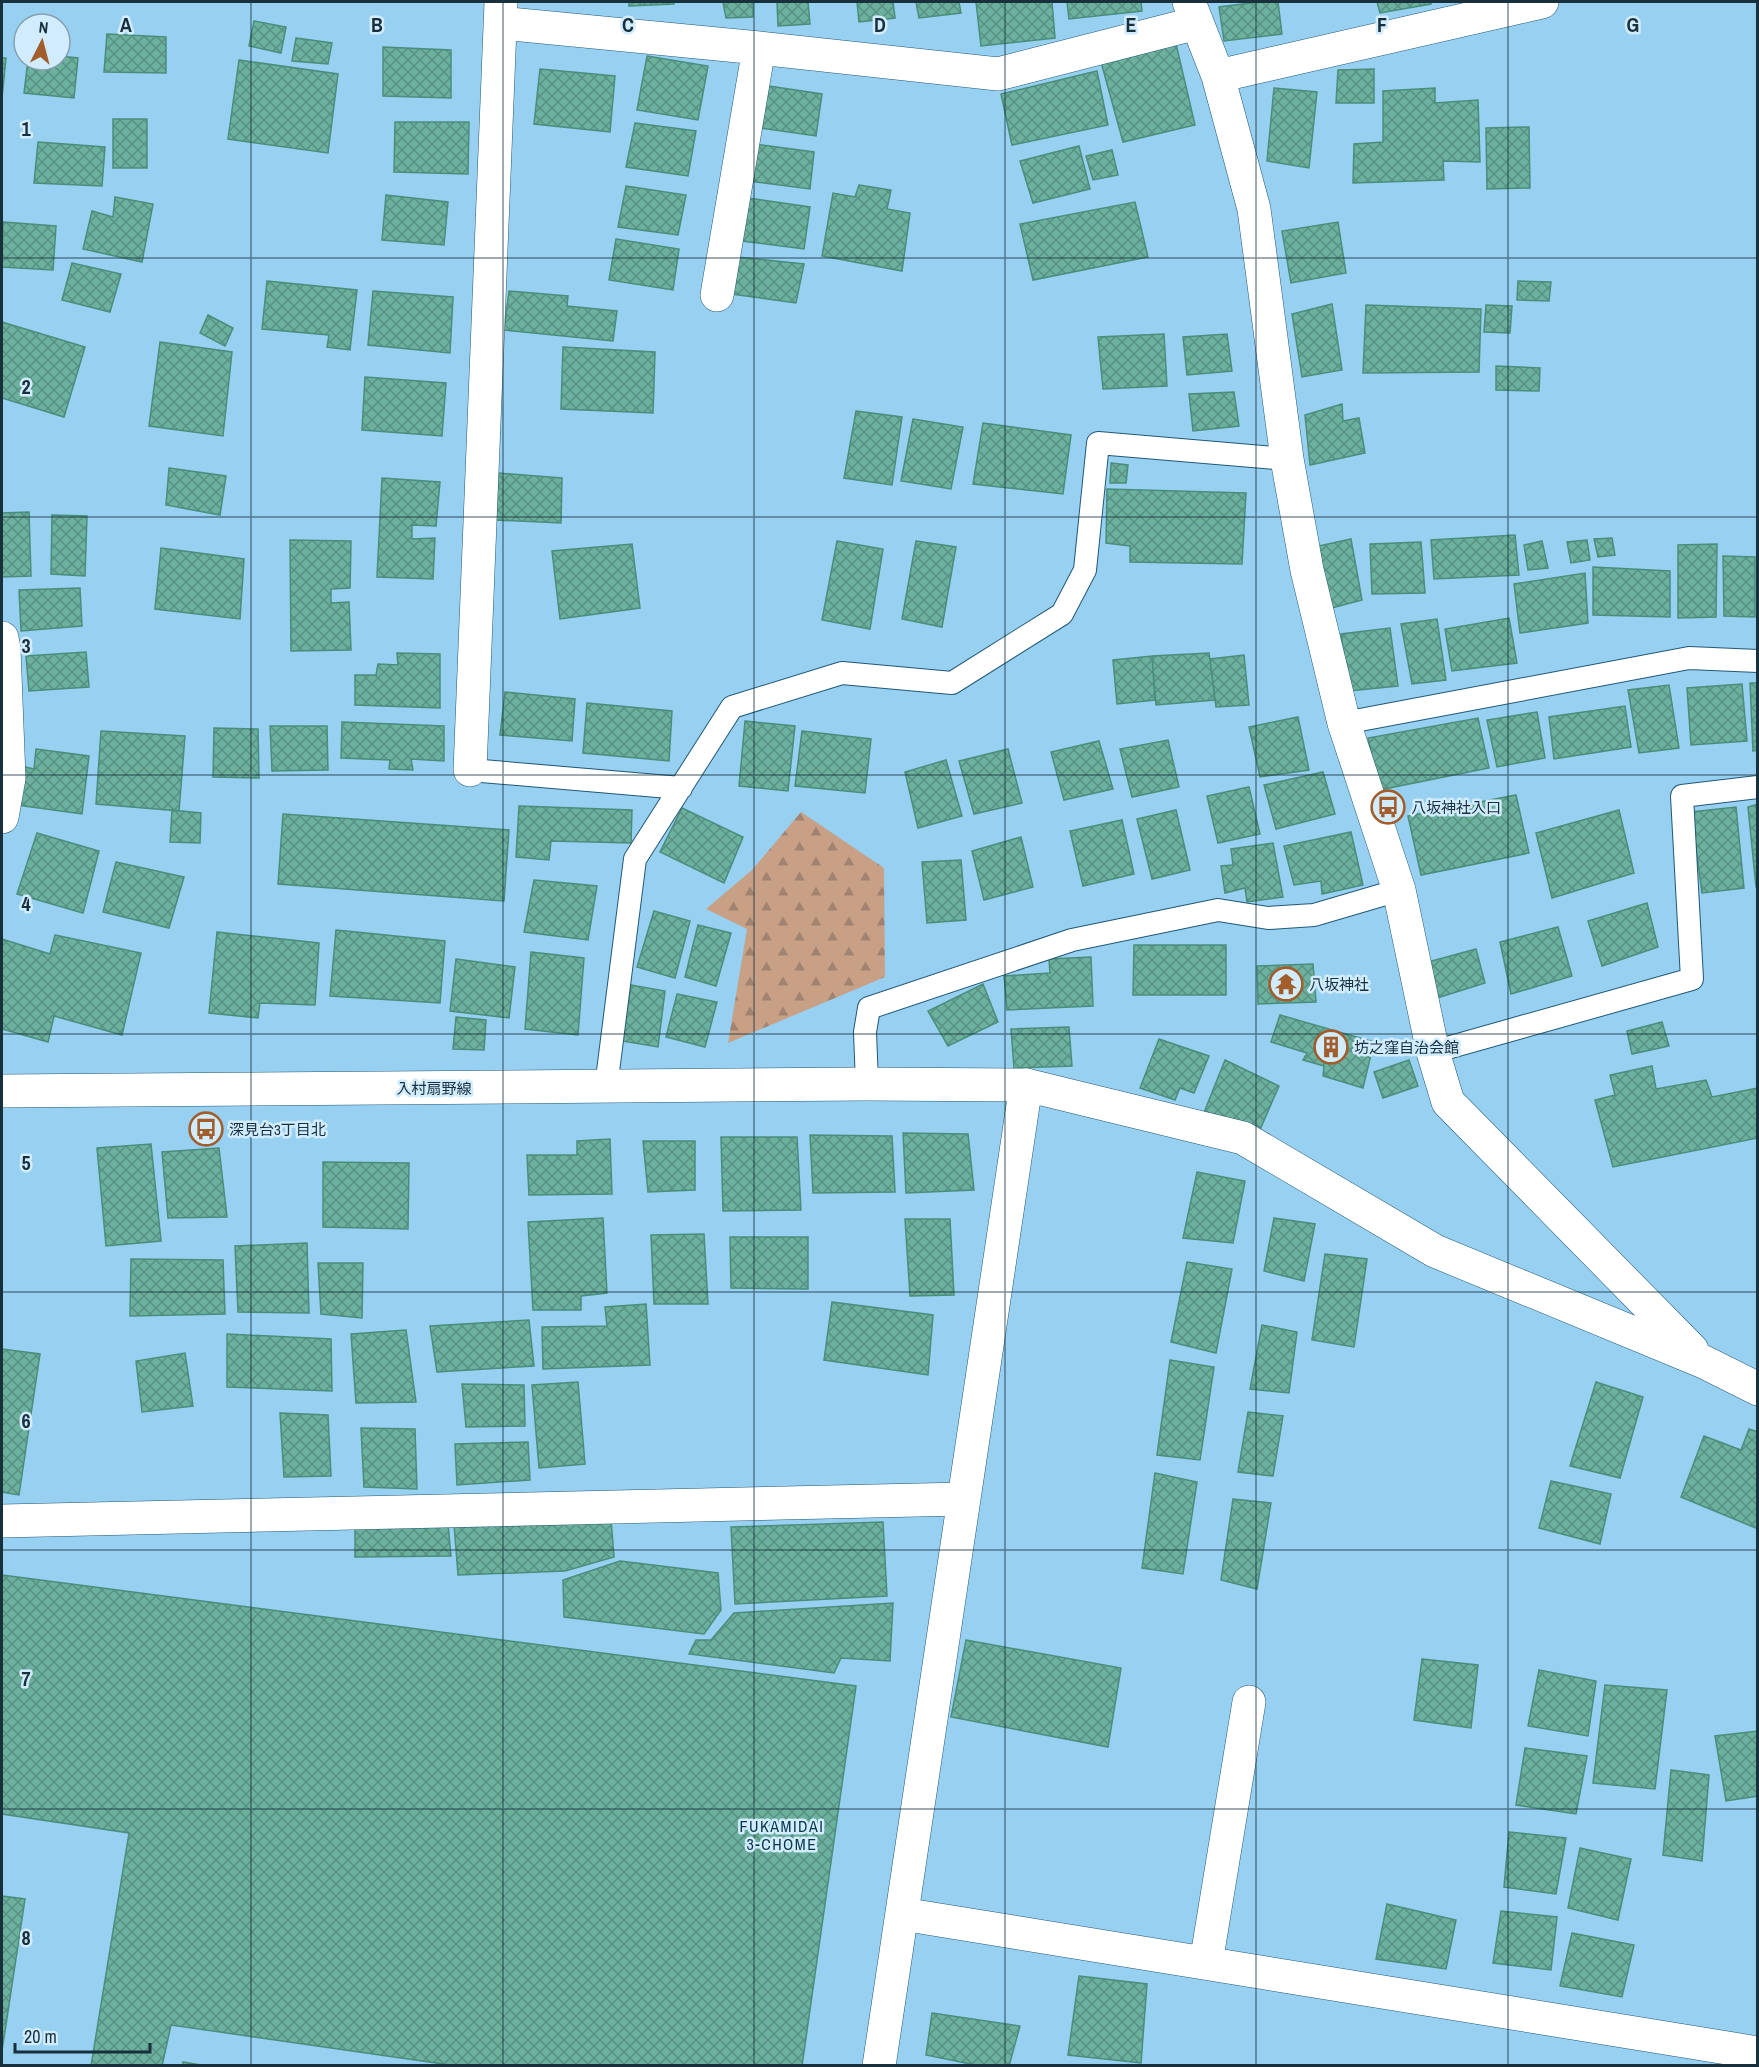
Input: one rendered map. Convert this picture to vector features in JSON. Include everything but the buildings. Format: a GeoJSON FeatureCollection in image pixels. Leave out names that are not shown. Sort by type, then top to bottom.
{"type":"FeatureCollection","features":[{"type":"Feature","properties":{"kind":"street"},"geometry":{"type":"LineString","coordinates":[[1218,76],[1542,2]]}},
{"type":"Feature","properties":{"kind":"street"},"geometry":{"type":"LineString","coordinates":[[470,770],[501,12],[759,48],[998,74],[1193,12],[1218,76],[1254,209],[1287,459],[1306,570],[1344,723],[1399,890],[1433,1052],[1448,1102],[1704,1362],[1758,1389]]}},
{"type":"Feature","properties":{"kind":"street"},"geometry":{"type":"LineString","coordinates":[[717,295],[759,48]]}},
{"type":"Feature","properties":{"kind":"street"},"geometry":{"type":"LineString","coordinates":[[2,638],[9,778],[2,817]]}},
{"type":"Feature","properties":{"kind":"street","name":"入村扇野線"},"geometry":{"type":"LineString","coordinates":[[2,1091],[867,1084],[1026,1085],[1243,1138],[1435,1251],[1704,1362]]}},
{"type":"Feature","properties":{"kind":"street"},"geometry":{"type":"LineString","coordinates":[[879,2066],[1026,1085]]}},
{"type":"Feature","properties":{"kind":"street"},"geometry":{"type":"LineString","coordinates":[[2,1521],[964,1499]]}},
{"type":"Feature","properties":{"kind":"street"},"geometry":{"type":"LineString","coordinates":[[1206,1964],[1249,1702]]}},
{"type":"Feature","properties":{"kind":"street"},"geometry":{"type":"LineString","coordinates":[[902,1914],[1758,2054]]}},
{"type":"Feature","properties":{"kind":"lane"},"geometry":{"type":"LineString","coordinates":[[606,1087],[635,859],[732,707],[842,673],[952,683],[1062,614],[1085,570],[1098,443],[1287,459]]}},
{"type":"Feature","properties":{"kind":"lane"},"geometry":{"type":"LineString","coordinates":[[1344,723],[1689,658],[1758,660]]}},
{"type":"Feature","properties":{"kind":"lane"},"geometry":{"type":"LineString","coordinates":[[470,770],[681,788]]}},
{"type":"Feature","properties":{"kind":"lane"},"geometry":{"type":"LineString","coordinates":[[1433,1052],[1692,979],[1682,796],[1758,787]]}},
{"type":"Feature","properties":{"kind":"lane"},"geometry":{"type":"LineString","coordinates":[[867,1084],[868,1008],[1072,940],[1218,910],[1268,918],[1314,915],[1399,890]]}},
{"type":"Feature","properties":{"kind":"green space"},"geometry":{"type":"Polygon","coordinates":[[[801,812],[884,868],[885,977],[728,1043],[747,929],[706,909],[752,870],[801,812]]]}},
{"type":"Feature","properties":{"kind":"place","name":"八坂神社入口"},"geometry":{"type":"Point","coordinates":[1388,807]}},
{"type":"Feature","properties":{"kind":"place","name":"八坂神社"},"geometry":{"type":"Point","coordinates":[1286,984]}},
{"type":"Feature","properties":{"kind":"place","name":"坊之窪自治会館"},"geometry":{"type":"Point","coordinates":[1331,1047]}},
{"type":"Feature","properties":{"kind":"place","name":"深見台3丁目北"},"geometry":{"type":"Point","coordinates":[206,1129]}},
{"type":"Feature","properties":{"kind":"district","name":"FUKAMIDAI 3-CHOME"},"geometry":{"type":"Point","coordinates":[782,1835]}}]}
